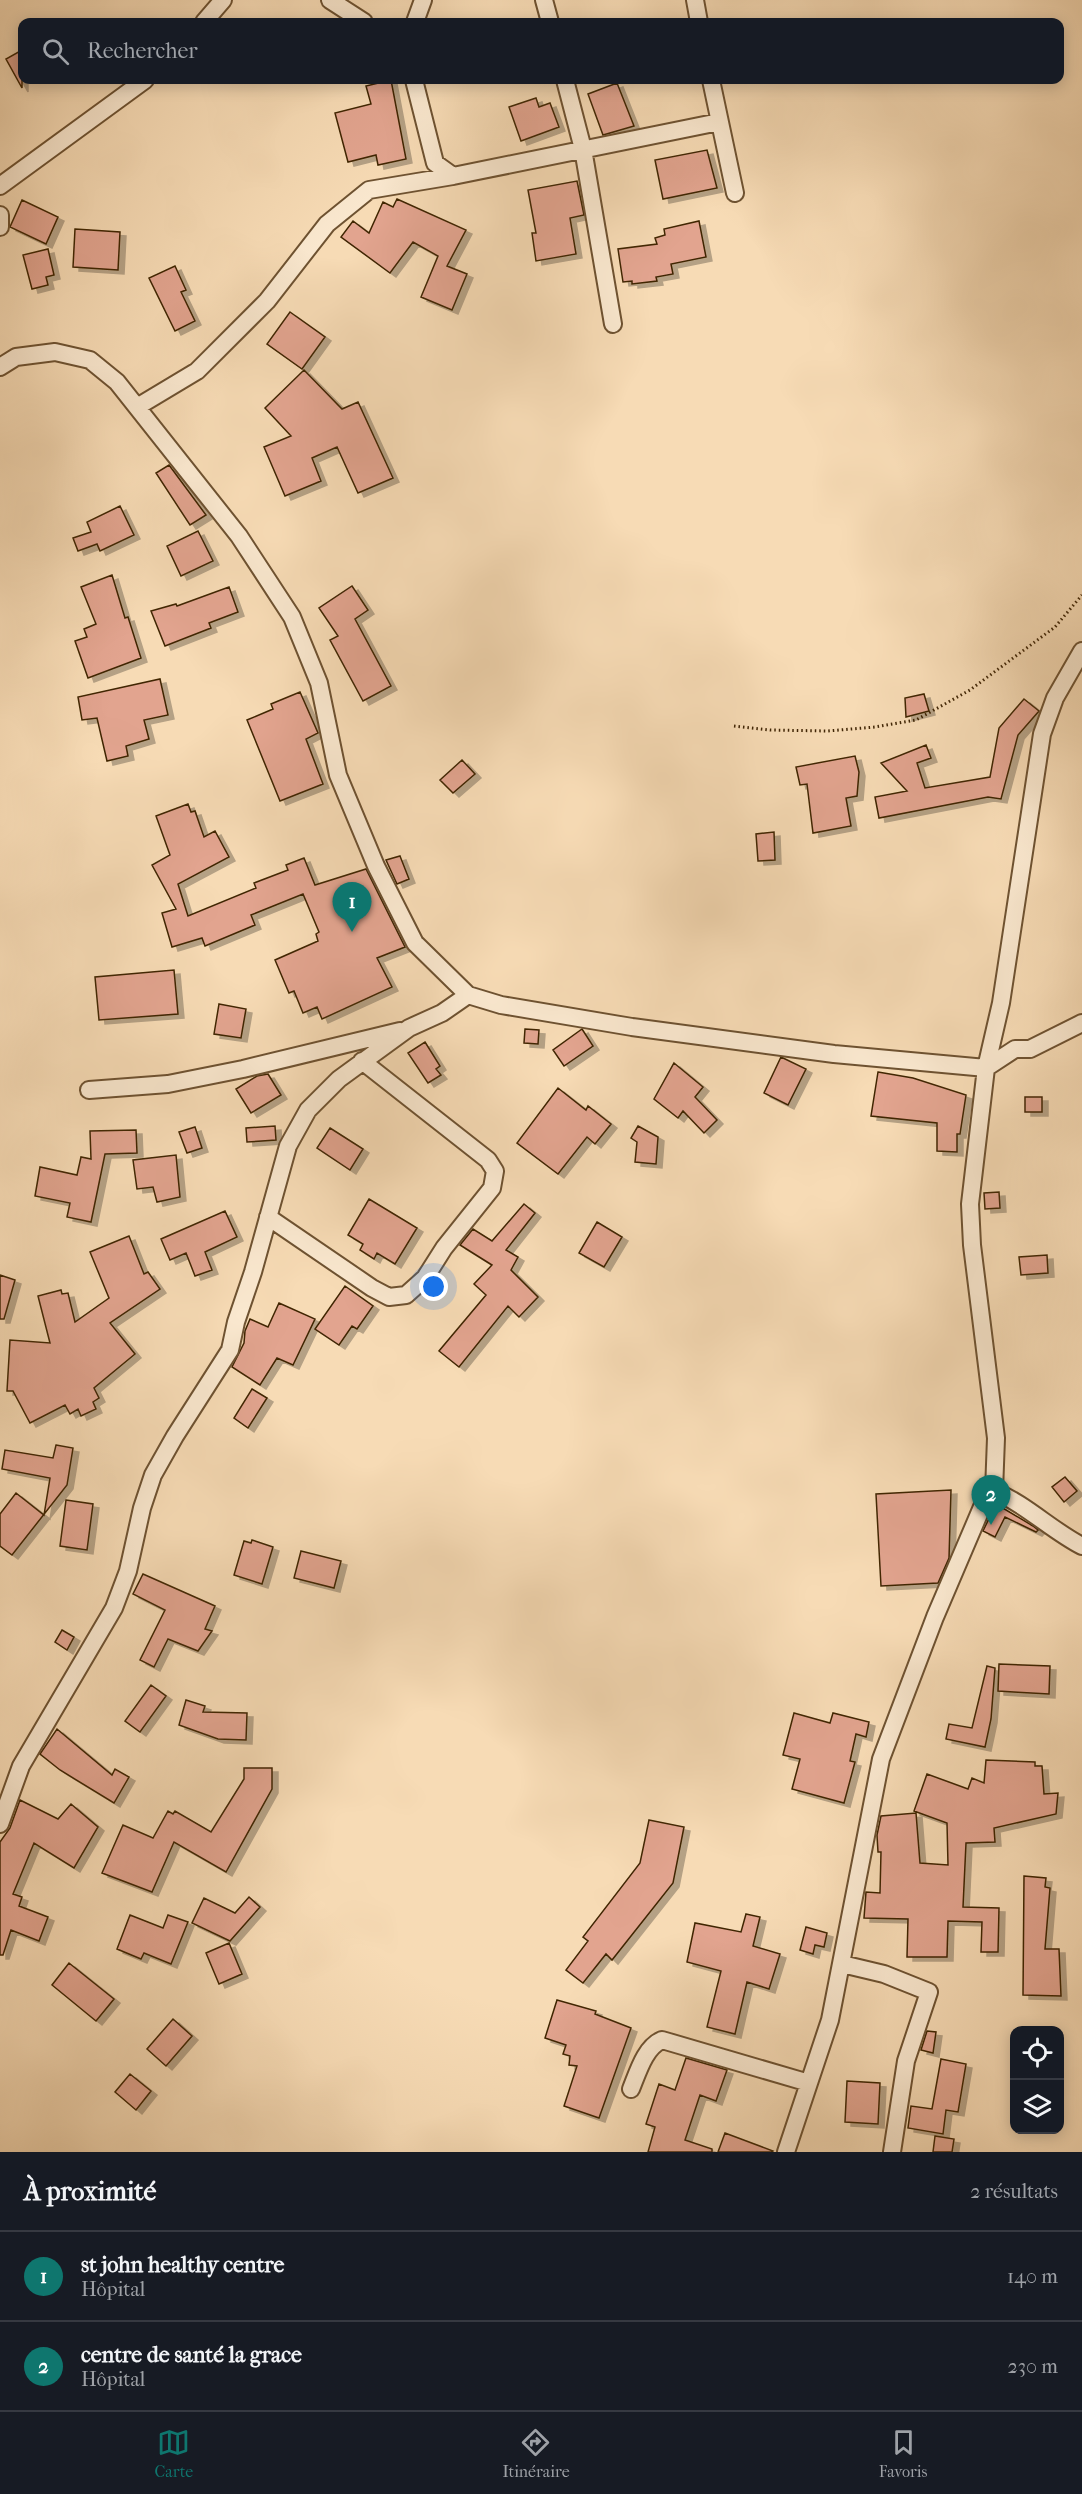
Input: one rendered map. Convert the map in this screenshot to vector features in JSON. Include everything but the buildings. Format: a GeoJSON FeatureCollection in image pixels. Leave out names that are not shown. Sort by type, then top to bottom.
{"type":"FeatureCollection","features":[{"type":"Feature","properties":{"kind":"street"},"geometry":{"type":"LineString","coordinates":[[207,18],[223,0]]}},
{"type":"Feature","properties":{"kind":"street"},"geometry":{"type":"LineString","coordinates":[[330,0],[358,18]]}},
{"type":"Feature","properties":{"kind":"street"},"geometry":{"type":"LineString","coordinates":[[416,18],[423,0]]}},
{"type":"Feature","properties":{"kind":"street"},"geometry":{"type":"LineString","coordinates":[[544,0],[549,18]]}},
{"type":"Feature","properties":{"kind":"street"},"geometry":{"type":"LineString","coordinates":[[695,0],[698,18]]}},
{"type":"Feature","properties":{"kind":"street"},"geometry":{"type":"LineString","coordinates":[[0,186],[140,84]]}},
{"type":"Feature","properties":{"kind":"street"},"geometry":{"type":"LineString","coordinates":[[415,84],[435,163],[453,176]]}},
{"type":"Feature","properties":{"kind":"street"},"geometry":{"type":"LineString","coordinates":[[566,84],[583,149],[613,324]]}},
{"type":"Feature","properties":{"kind":"street"},"geometry":{"type":"LineString","coordinates":[[712,84],[735,193]]}},
{"type":"Feature","properties":{"kind":"street"},"geometry":{"type":"LineString","coordinates":[[137,407],[197,371],[267,301],[327,224],[369,190],[531,162],[583,149],[719,122]]}},
{"type":"Feature","properties":{"kind":"street"},"geometry":{"type":"LineString","coordinates":[[0,215],[0,226]]}},
{"type":"Feature","properties":{"kind":"street"},"geometry":{"type":"LineString","coordinates":[[0,367],[15,357],[56,352],[90,360],[117,382],[239,536],[292,617],[319,683],[338,775],[376,866],[416,943],[468,995],[501,1005],[632,1027],[834,1054],[986,1068],[1015,1049],[1030,1049],[1082,1023]]}},
{"type":"Feature","properties":{"kind":"street"},"geometry":{"type":"LineString","coordinates":[[786,2152],[830,2020],[881,1759],[935,1617],[985,1500],[994,1491],[996,1438],[972,1245],[970,1204],[986,1068],[1008,961],[1028,815],[1042,734],[1055,698],[1082,651]]}},
{"type":"Feature","properties":{"kind":"street"},"geometry":{"type":"LineString","coordinates":[[0,1824],[21,1766],[114,1608],[128,1571],[142,1508],[153,1475],[230,1350],[236,1322],[288,1146],[308,1110],[339,1079],[362,1061],[409,1029],[442,1013],[468,995]]}},
{"type":"Feature","properties":{"kind":"street"},"geometry":{"type":"LineString","coordinates":[[89,1090],[168,1084],[211,1076],[409,1029]]}},
{"type":"Feature","properties":{"kind":"street"},"geometry":{"type":"LineString","coordinates":[[268,1217],[372,1288],[389,1297],[406,1295],[425,1278],[444,1248],[492,1188],[495,1171],[488,1160],[362,1061]]}},
{"type":"Feature","properties":{"kind":"street"},"geometry":{"type":"LineString","coordinates":[[994,1491],[1027,1507],[1068,1539],[1082,1546]]}},
{"type":"Feature","properties":{"kind":"street"},"geometry":{"type":"LineString","coordinates":[[842,1964],[884,1974],[929,1992],[906,2061],[892,2152]]}},
{"type":"Feature","properties":{"kind":"street"},"geometry":{"type":"LineString","coordinates":[[631,2088],[654,2044],[662,2040],[809,2083]]}},
{"type":"Feature","properties":{"kind":"path"},"geometry":{"type":"LineString","coordinates":[[734,726],[828,731],[875,727],[916,720],[970,690],[1055,627],[1082,595]]}},
{"type":"Feature","properties":{"kind":"place","name":"st john healthy centre"},"geometry":{"type":"Point","coordinates":[352,932]}},
{"type":"Feature","properties":{"kind":"place","name":"centre de santé la grace"},"geometry":{"type":"Point","coordinates":[991,1525]}}]}
